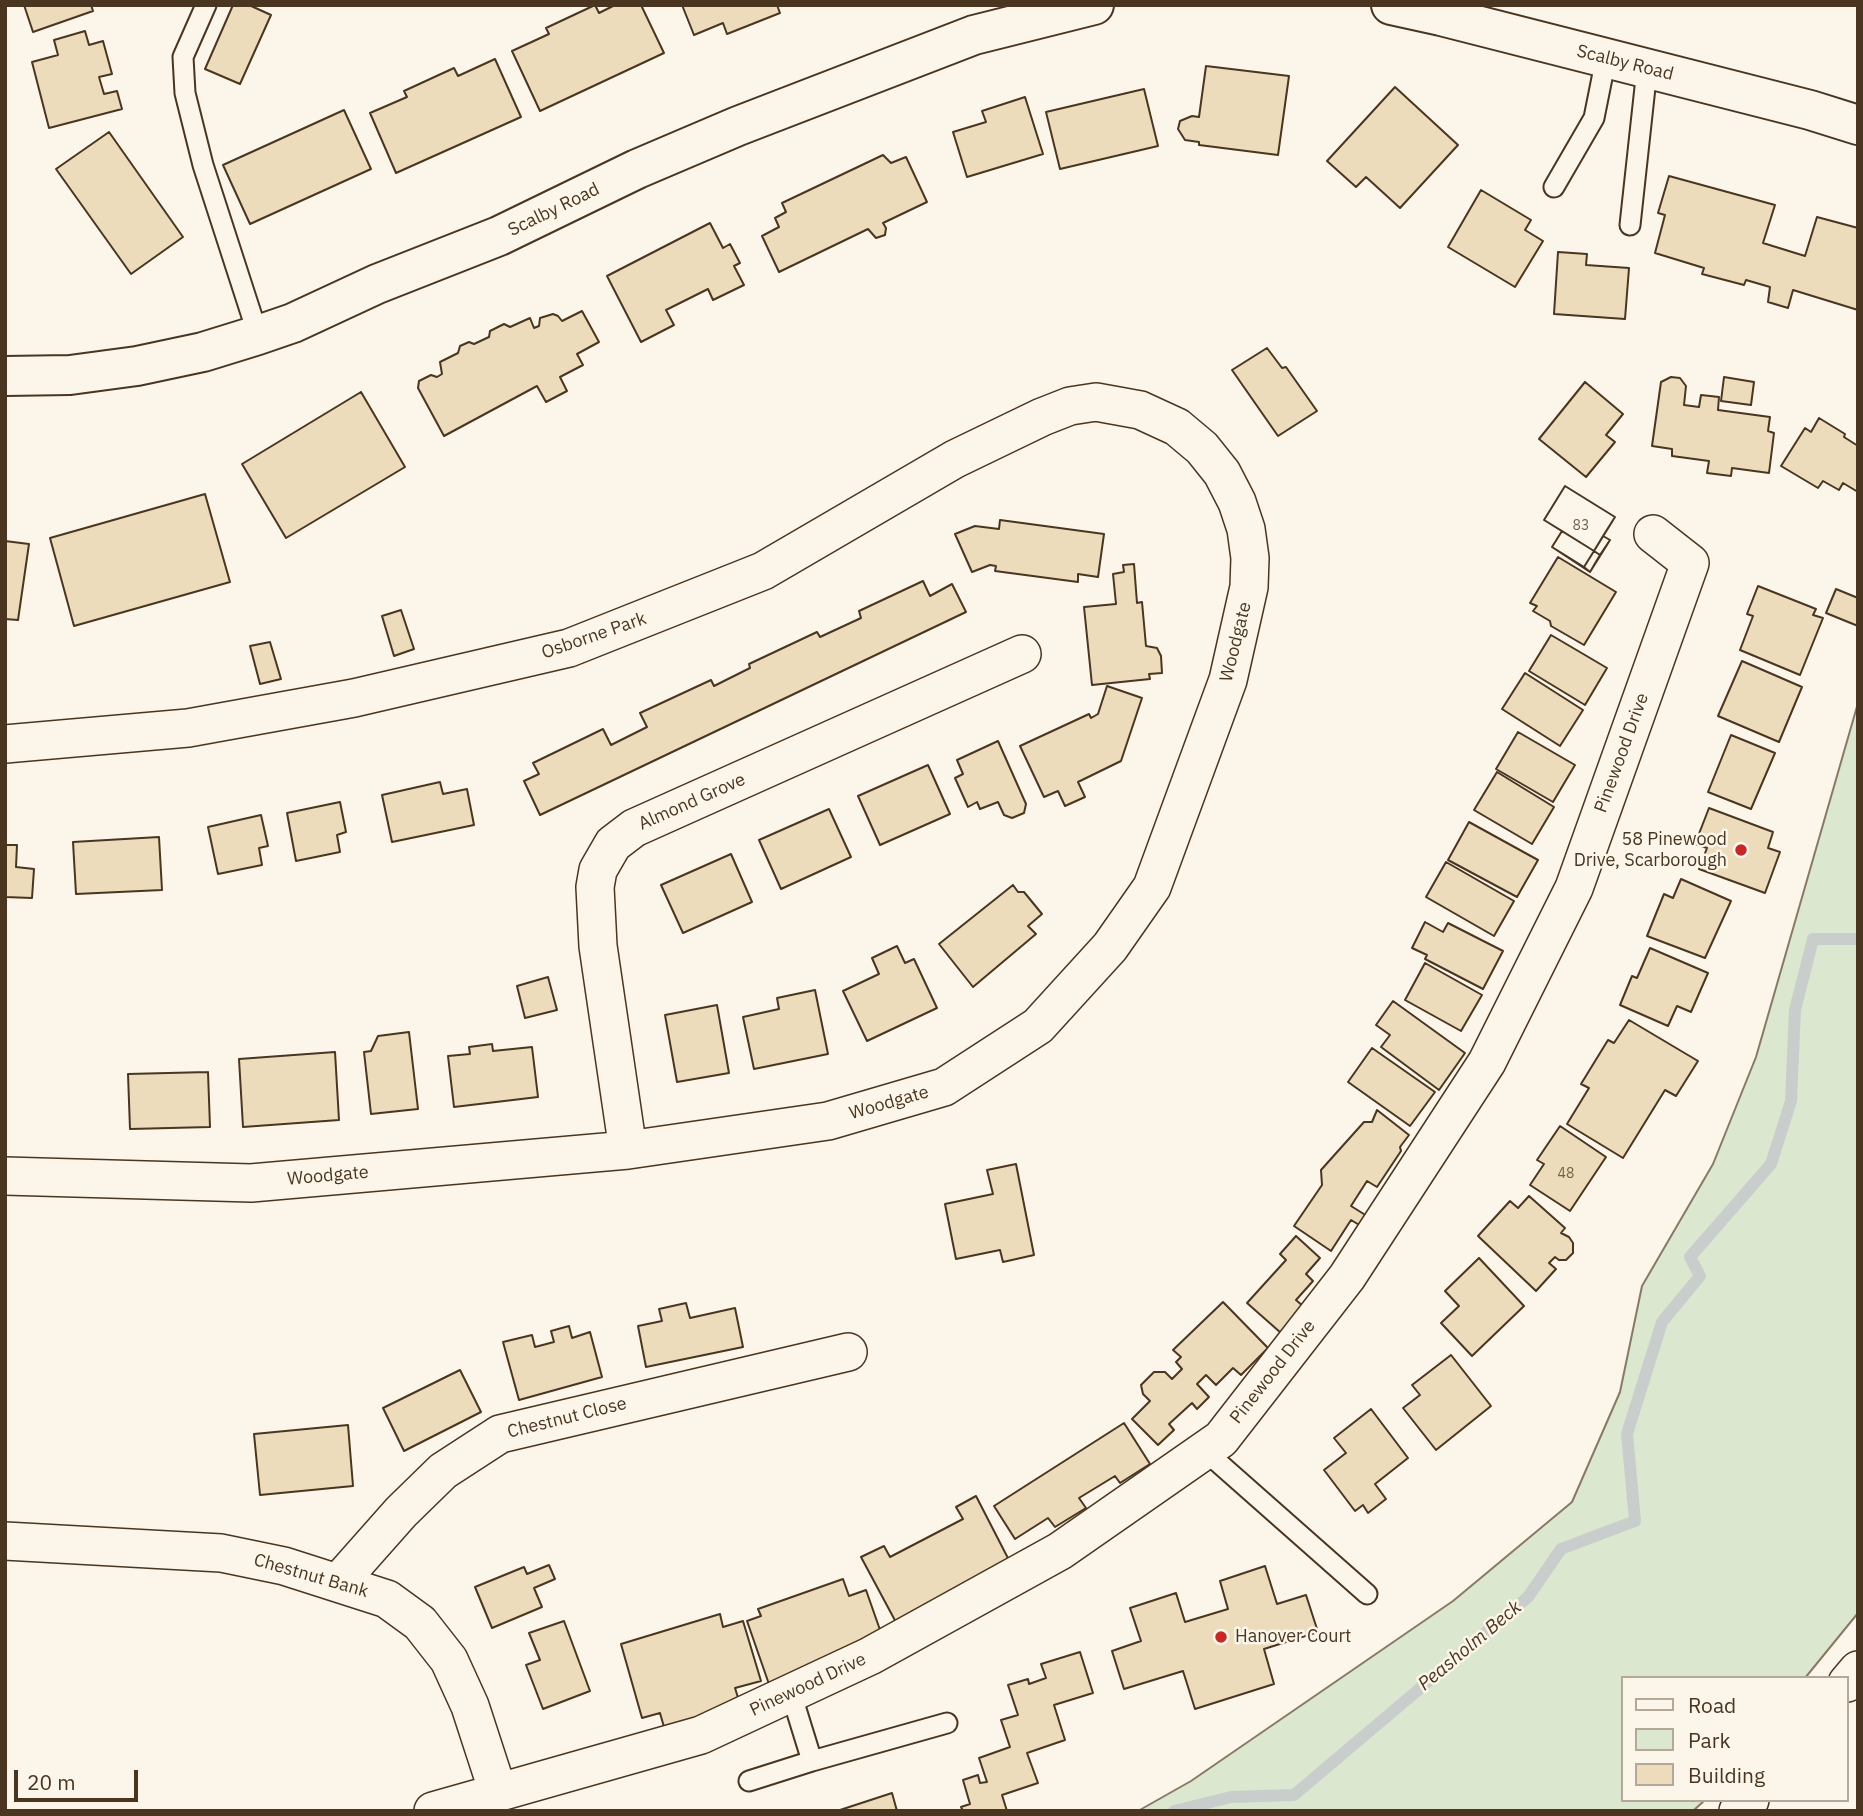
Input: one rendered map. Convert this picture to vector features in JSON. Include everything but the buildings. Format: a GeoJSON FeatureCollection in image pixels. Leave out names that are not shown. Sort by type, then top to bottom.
{"type":"FeatureCollection","features":[{"type":"Feature","properties":{"kind":"highway","name":"Scalby Road"},"geometry":{"type":"LineString","coordinates":[[5,376],[70,374],[137,366],[203,352],[258,335],[293,323],[377,284],[499,236],[637,169],[738,126],[974,35],[1094,5]]}},
{"type":"Feature","properties":{"kind":"highway","name":"Scalby Road"},"geometry":{"type":"LineString","coordinates":[[1391,5],[1810,110],[1858,125]]}},
{"type":"Feature","properties":{"kind":"street","name":"Osborne Park"},"geometry":{"type":"LineString","coordinates":[[5,744],[188,728],[354,698],[569,648],[764,571],[955,459],[1042,417],[1070,406],[1096,402],[1140,410]]}},
{"type":"Feature","properties":{"kind":"street","name":"Woodgate"},"geometry":{"type":"LineString","coordinates":[[5,1176],[251,1183],[628,1150],[828,1121],[944,1087],[1038,1027],[1110,947],[1152,887],[1228,680],[1250,587],[1250,558],[1243,520],[1222,473],[1202,448],[1177,427],[1140,410]]}},
{"type":"Feature","properties":{"kind":"street","name":"Pinewood Drive"},"geometry":{"type":"LineString","coordinates":[[433,1811],[701,1735],[870,1656],[1060,1551],[1221,1439],[1347,1277],[1487,1062],[1573,888],[1690,563],[1653,534]]}},
{"type":"Feature","properties":{"kind":"street","name":"Almond Grove"},"geometry":{"type":"LineString","coordinates":[[628,1150],[598,946],[595,887],[598,870],[613,844],[634,828],[1023,654]]}},
{"type":"Feature","properties":{"kind":"street","name":"Chestnut Close"},"geometry":{"type":"LineString","coordinates":[[339,1582],[401,1512],[443,1471],[500,1434],[848,1352]]}},
{"type":"Feature","properties":{"kind":"street","name":"Chestnut Bank"},"geometry":{"type":"LineString","coordinates":[[5,1541],[221,1553],[284,1566],[387,1599],[420,1623],[449,1660],[470,1706],[498,1792]]}},
{"type":"Feature","properties":{"kind":"lane"},"geometry":{"type":"LineString","coordinates":[[206,5],[183,57],[185,93],[203,165],[258,335]]}},
{"type":"Feature","properties":{"kind":"lane"},"geometry":{"type":"LineString","coordinates":[[1554,187],[1594,118],[1606,58]]}},
{"type":"Feature","properties":{"kind":"lane"},"geometry":{"type":"LineString","coordinates":[[1630,225],[1647,69]]}},
{"type":"Feature","properties":{"kind":"lane"},"geometry":{"type":"LineString","coordinates":[[1203,1450],[1367,1594]]}},
{"type":"Feature","properties":{"kind":"lane"},"geometry":{"type":"LineString","coordinates":[[791,1693],[812,1761]]}},
{"type":"Feature","properties":{"kind":"lane"},"geometry":{"type":"LineString","coordinates":[[749,1781],[947,1723]]}},
{"type":"Feature","properties":{"kind":"green space"},"geometry":{"type":"Polygon","coordinates":[[[1858,703],[1858,1613],[1807,1676],[1622,1676],[1622,1802],[1703,1802],[1693,1811],[1138,1811],[1191,1781],[1453,1601],[1572,1502],[1620,1392],[1642,1286],[1713,1164],[1756,1057],[1858,703]]]}},
{"type":"Feature","properties":{"kind":"waterway","name":"Peasholm Beck"},"geometry":{"type":"LineString","coordinates":[[1174,1811],[1231,1797],[1294,1795],[1528,1597],[1561,1549],[1635,1521],[1627,1434],[1662,1322],[1700,1276],[1690,1257],[1771,1164],[1791,1101],[1795,1010],[1813,939],[1858,939]]}},
{"type":"Feature","properties":{"kind":"place","name":"58 Pinewood Drive, Scarborough"},"geometry":{"type":"Point","coordinates":[1741,850]}},
{"type":"Feature","properties":{"kind":"place","name":"Hanover Court"},"geometry":{"type":"Point","coordinates":[1221,1637]}}]}
